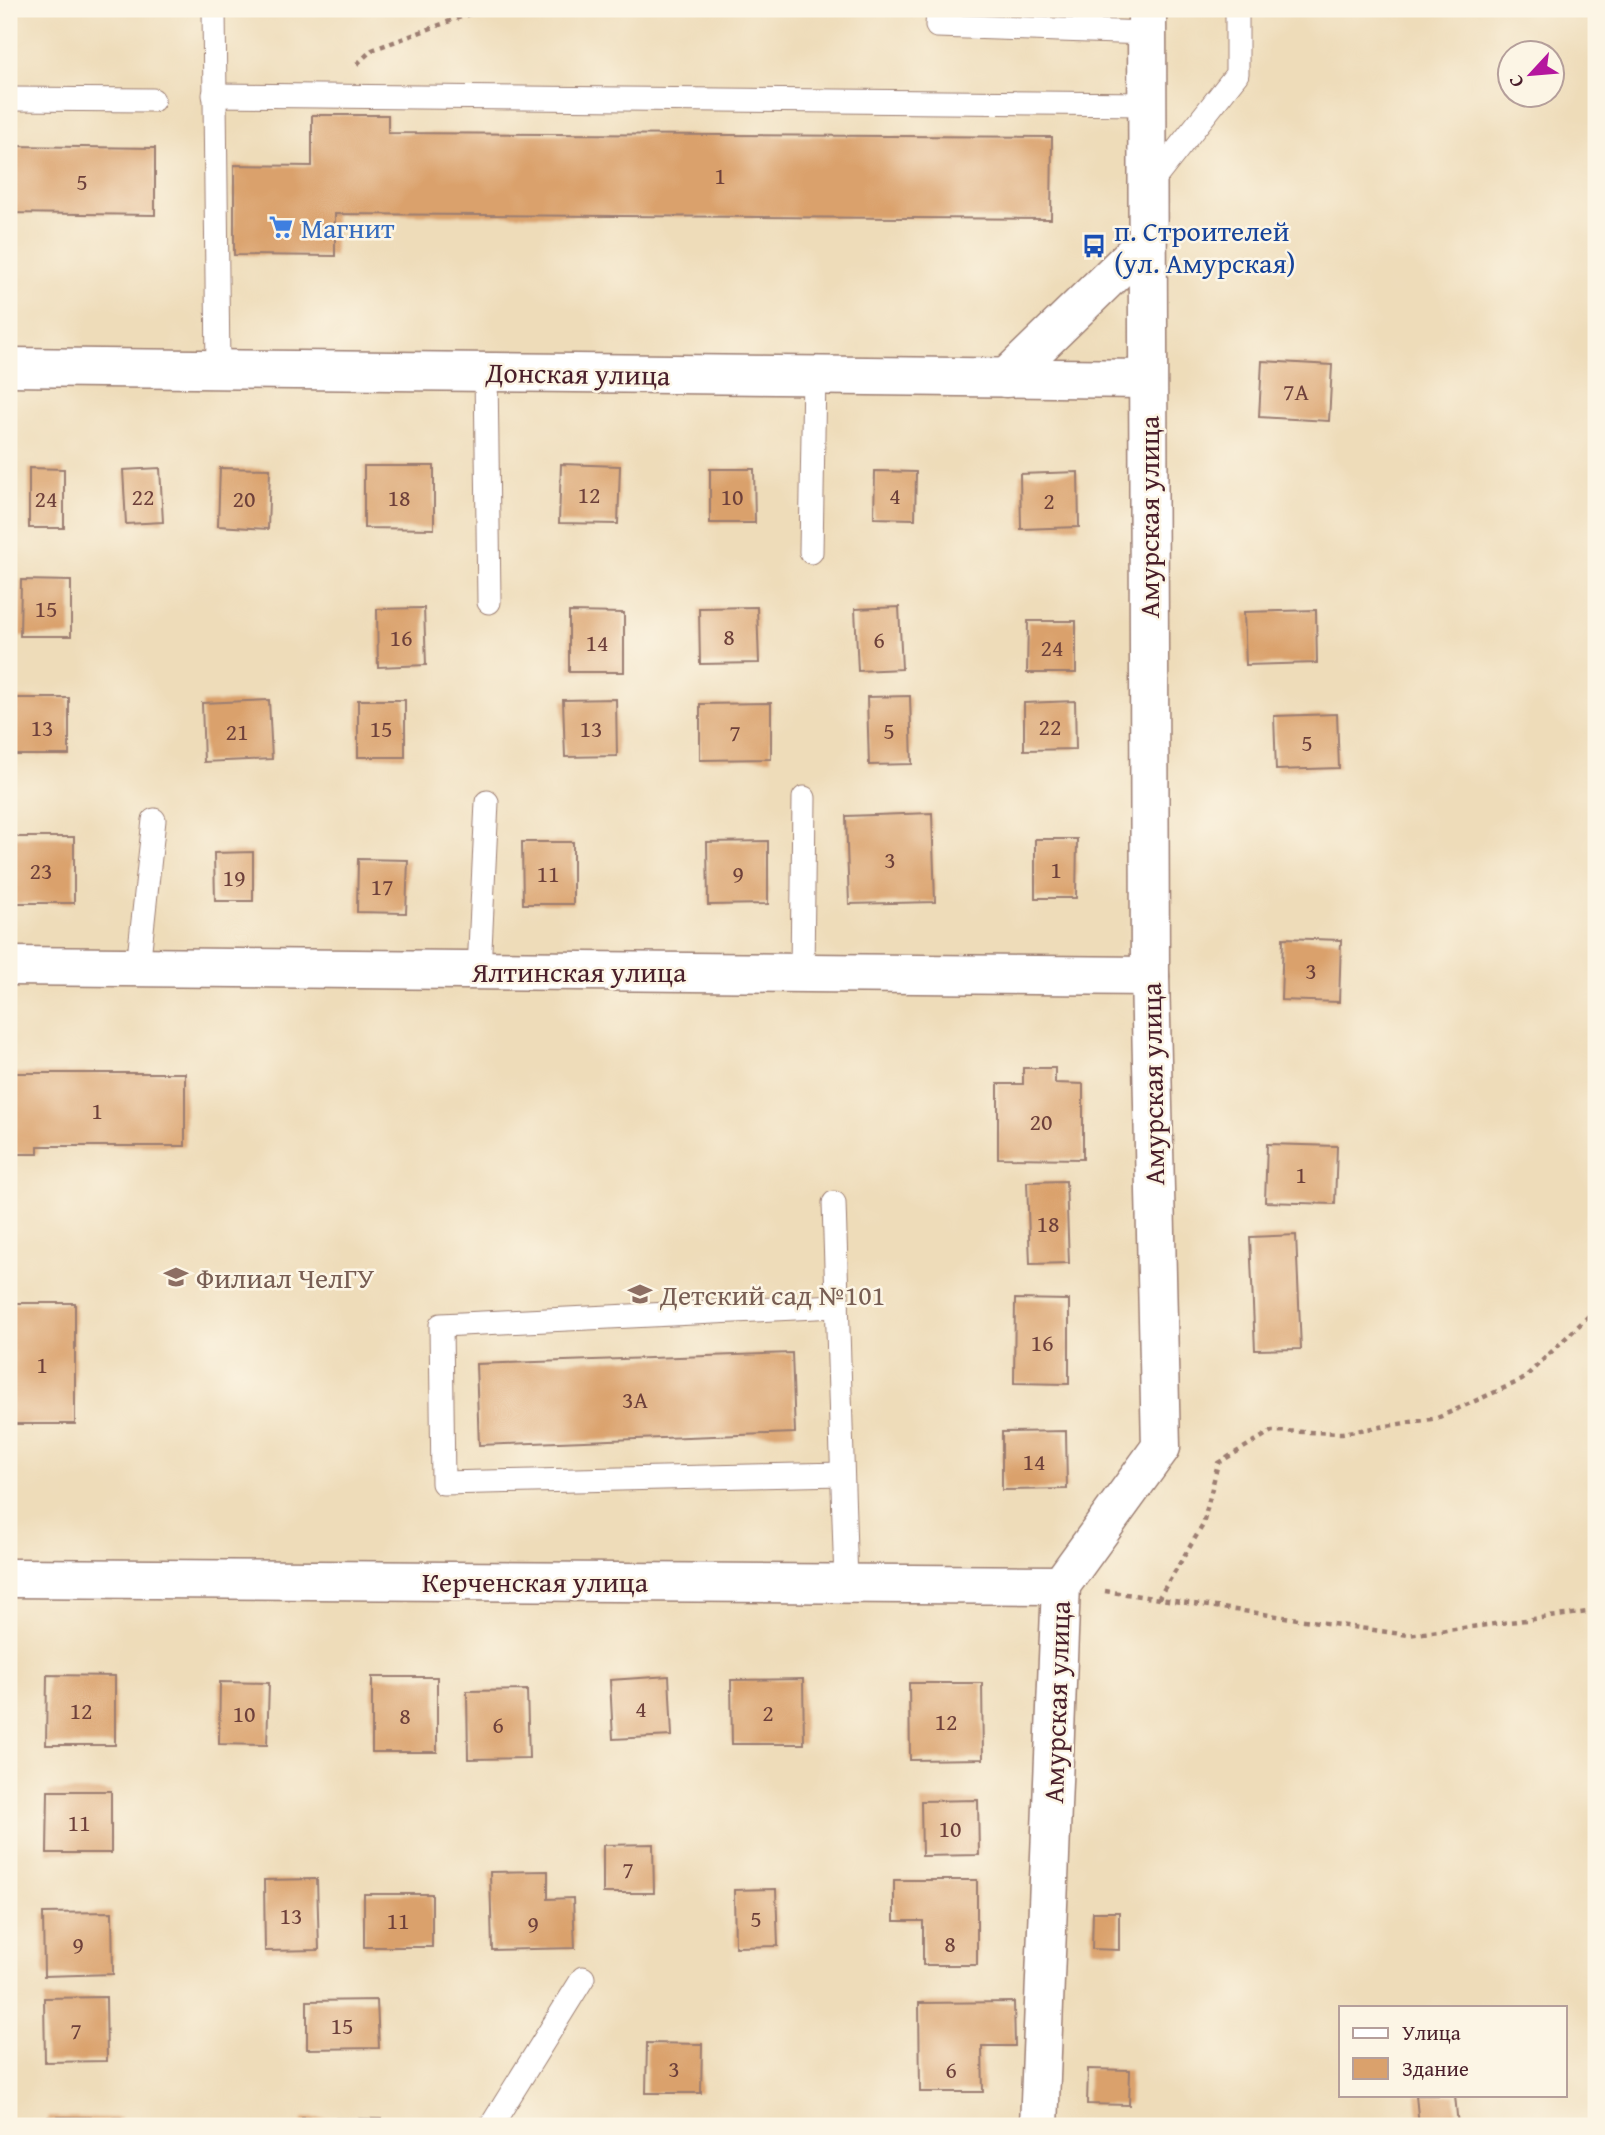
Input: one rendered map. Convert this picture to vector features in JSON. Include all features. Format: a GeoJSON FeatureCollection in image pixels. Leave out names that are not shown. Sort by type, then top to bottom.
{"type":"FeatureCollection","features":[{"type":"Feature","properties":{"kind":"street","name":"Амурская улица"},"geometry":{"type":"LineString","coordinates":[[1039,2126],[1061,1585],[1161,1447],[1150,976],[1147,21]]}},
{"type":"Feature","properties":{"kind":"street"},"geometry":{"type":"LineString","coordinates":[[1006,378],[1147,242]]}},
{"type":"Feature","properties":{"kind":"street","name":"Донская улица"},"geometry":{"type":"LineString","coordinates":[[9,367],[1147,379]]}},
{"type":"Feature","properties":{"kind":"street","name":"Ялтинская улица"},"geometry":{"type":"LineString","coordinates":[[9,966],[1150,976]]}},
{"type":"Feature","properties":{"kind":"street","name":"Керченская улица"},"geometry":{"type":"LineString","coordinates":[[9,1578],[1061,1585]]}},
{"type":"Feature","properties":{"kind":"lane"},"geometry":{"type":"LineString","coordinates":[[214,9],[218,369]]}},
{"type":"Feature","properties":{"kind":"lane"},"geometry":{"type":"LineString","coordinates":[[937,9],[937,26],[1147,21]]}},
{"type":"Feature","properties":{"kind":"lane"},"geometry":{"type":"LineString","coordinates":[[1147,188],[1237,74],[1237,9]]}},
{"type":"Feature","properties":{"kind":"lane"},"geometry":{"type":"LineString","coordinates":[[214,95],[1147,104]]}},
{"type":"Feature","properties":{"kind":"lane"},"geometry":{"type":"LineString","coordinates":[[9,99],[153,100]]}},
{"type":"Feature","properties":{"kind":"lane"},"geometry":{"type":"LineString","coordinates":[[486,372],[489,602]]}},
{"type":"Feature","properties":{"kind":"lane"},"geometry":{"type":"LineString","coordinates":[[811,552],[814,375]]}},
{"type":"Feature","properties":{"kind":"lane"},"geometry":{"type":"LineString","coordinates":[[802,973],[804,798]]}},
{"type":"Feature","properties":{"kind":"lane"},"geometry":{"type":"LineString","coordinates":[[479,970],[487,802]]}},
{"type":"Feature","properties":{"kind":"lane"},"geometry":{"type":"LineString","coordinates":[[138,967],[154,820]]}},
{"type":"Feature","properties":{"kind":"lane"},"geometry":{"type":"LineString","coordinates":[[834,1203],[846,1583]]}},
{"type":"Feature","properties":{"kind":"lane"},"geometry":{"type":"LineString","coordinates":[[837,1306],[441,1325],[443,1483],[842,1474]]}},
{"type":"Feature","properties":{"kind":"lane"},"geometry":{"type":"LineString","coordinates":[[491,2126],[583,1978]]}},
{"type":"Feature","properties":{"kind":"path"},"geometry":{"type":"LineString","coordinates":[[323,96],[372,50],[483,9]]}},
{"type":"Feature","properties":{"kind":"path"},"geometry":{"type":"LineString","coordinates":[[1158,1599],[1203,1525],[1217,1463],[1272,1431],[1342,1433],[1437,1418],[1522,1380],[1596,1309]]}},
{"type":"Feature","properties":{"kind":"path"},"geometry":{"type":"LineString","coordinates":[[1061,1585],[1408,1635],[1596,1611]]}},
{"type":"Feature","properties":{"kind":"building"},"geometry":{"type":"Polygon","coordinates":[[[312,115],[388,115],[388,133],[1052,137],[1051,219],[335,214],[335,256],[234,255],[234,165],[312,166],[312,115]]]}},
{"type":"Feature","properties":{"kind":"building"},"geometry":{"type":"Polygon","coordinates":[[[9,146],[155,148],[155,215],[9,213],[9,146]]]}},
{"type":"Feature","properties":{"kind":"building"},"geometry":{"type":"Polygon","coordinates":[[[1262,361],[1332,365],[1329,421],[1259,417],[1262,361]]]}},
{"type":"Feature","properties":{"kind":"building"},"geometry":{"type":"Polygon","coordinates":[[[561,464],[620,466],[618,524],[559,523],[561,464]]]}},
{"type":"Feature","properties":{"kind":"building"},"geometry":{"type":"Polygon","coordinates":[[[364,466],[434,466],[434,529],[364,528],[364,466]]]}},
{"type":"Feature","properties":{"kind":"building"},"geometry":{"type":"Polygon","coordinates":[[[29,468],[64,469],[64,528],[29,528],[29,468]]]}},
{"type":"Feature","properties":{"kind":"building"},"geometry":{"type":"Polygon","coordinates":[[[160,468],[163,522],[126,524],[123,470],[160,468]]]}},
{"type":"Feature","properties":{"kind":"building"},"geometry":{"type":"Polygon","coordinates":[[[220,468],[270,469],[268,529],[218,526],[220,468]]]}},
{"type":"Feature","properties":{"kind":"building"},"geometry":{"type":"Polygon","coordinates":[[[710,469],[754,469],[755,523],[710,523],[710,469]]]}},
{"type":"Feature","properties":{"kind":"building"},"geometry":{"type":"Polygon","coordinates":[[[875,471],[916,472],[915,519],[874,518],[875,471]]]}},
{"type":"Feature","properties":{"kind":"building"},"geometry":{"type":"Polygon","coordinates":[[[1078,472],[1079,527],[1021,529],[1020,474],[1078,472]]]}},
{"type":"Feature","properties":{"kind":"building"},"geometry":{"type":"Polygon","coordinates":[[[21,580],[71,581],[71,636],[20,636],[21,580]]]}},
{"type":"Feature","properties":{"kind":"building"},"geometry":{"type":"Polygon","coordinates":[[[757,607],[759,663],[700,664],[699,608],[757,607]]]}},
{"type":"Feature","properties":{"kind":"building"},"geometry":{"type":"Polygon","coordinates":[[[899,607],[902,669],[858,671],[855,609],[899,607]]]}},
{"type":"Feature","properties":{"kind":"building"},"geometry":{"type":"Polygon","coordinates":[[[424,608],[426,665],[378,667],[377,609],[424,608]]]}},
{"type":"Feature","properties":{"kind":"building"},"geometry":{"type":"Polygon","coordinates":[[[1316,610],[1317,663],[1246,665],[1244,612],[1316,610]]]}},
{"type":"Feature","properties":{"kind":"building"},"geometry":{"type":"Polygon","coordinates":[[[569,612],[624,613],[624,672],[569,672],[569,612]]]}},
{"type":"Feature","properties":{"kind":"building"},"geometry":{"type":"Polygon","coordinates":[[[1028,621],[1076,621],[1076,673],[1027,673],[1028,621]]]}},
{"type":"Feature","properties":{"kind":"building"},"geometry":{"type":"Polygon","coordinates":[[[910,696],[912,764],[869,765],[867,697],[910,696]]]}},
{"type":"Feature","properties":{"kind":"building"},"geometry":{"type":"Polygon","coordinates":[[[14,698],[69,698],[69,755],[14,755],[14,698]]]}},
{"type":"Feature","properties":{"kind":"building"},"geometry":{"type":"Polygon","coordinates":[[[616,699],[617,756],[565,757],[563,700],[616,699]]]}},
{"type":"Feature","properties":{"kind":"building"},"geometry":{"type":"Polygon","coordinates":[[[269,700],[272,759],[204,762],[202,703],[269,700]]]}},
{"type":"Feature","properties":{"kind":"building"},"geometry":{"type":"Polygon","coordinates":[[[358,700],[405,700],[405,757],[358,757],[358,700]]]}},
{"type":"Feature","properties":{"kind":"building"},"geometry":{"type":"Polygon","coordinates":[[[1075,701],[1076,749],[1024,750],[1024,703],[1075,701]]]}},
{"type":"Feature","properties":{"kind":"building"},"geometry":{"type":"Polygon","coordinates":[[[771,703],[771,759],[700,760],[700,704],[771,703]]]}},
{"type":"Feature","properties":{"kind":"building"},"geometry":{"type":"Polygon","coordinates":[[[1337,714],[1339,768],[1276,770],[1274,716],[1337,714]]]}},
{"type":"Feature","properties":{"kind":"building"},"geometry":{"type":"Polygon","coordinates":[[[932,813],[935,902],[849,904],[846,816],[932,813]]]}},
{"type":"Feature","properties":{"kind":"building"},"geometry":{"type":"Polygon","coordinates":[[[9,837],[74,837],[74,903],[9,903],[9,837]]]}},
{"type":"Feature","properties":{"kind":"building"},"geometry":{"type":"Polygon","coordinates":[[[1035,839],[1077,839],[1076,898],[1035,898],[1035,839]]]}},
{"type":"Feature","properties":{"kind":"building"},"geometry":{"type":"Polygon","coordinates":[[[768,841],[768,904],[708,905],[707,842],[768,841]]]}},
{"type":"Feature","properties":{"kind":"building"},"geometry":{"type":"Polygon","coordinates":[[[522,842],[573,842],[573,904],[523,904],[522,842]]]}},
{"type":"Feature","properties":{"kind":"building"},"geometry":{"type":"Polygon","coordinates":[[[253,852],[253,901],[215,901],[214,853],[253,852]]]}},
{"type":"Feature","properties":{"kind":"building"},"geometry":{"type":"Polygon","coordinates":[[[358,859],[408,860],[406,913],[357,912],[358,859]]]}},
{"type":"Feature","properties":{"kind":"building"},"geometry":{"type":"Polygon","coordinates":[[[1283,938],[1341,940],[1339,1002],[1281,1000],[1283,938]]]}},
{"type":"Feature","properties":{"kind":"building"},"geometry":{"type":"Polygon","coordinates":[[[1023,1068],[1055,1068],[1055,1083],[1083,1084],[1083,1159],[998,1158],[998,1084],[1023,1084],[1023,1068]]]}},
{"type":"Feature","properties":{"kind":"building"},"geometry":{"type":"Polygon","coordinates":[[[9,1073],[185,1073],[185,1146],[38,1146],[38,1154],[9,1154],[9,1073]]]}},
{"type":"Feature","properties":{"kind":"building"},"geometry":{"type":"Polygon","coordinates":[[[1267,1144],[1337,1146],[1335,1204],[1265,1202],[1267,1144]]]}},
{"type":"Feature","properties":{"kind":"building"},"geometry":{"type":"Polygon","coordinates":[[[1066,1181],[1069,1263],[1030,1264],[1027,1182],[1066,1181]]]}},
{"type":"Feature","properties":{"kind":"building"},"geometry":{"type":"Polygon","coordinates":[[[1296,1235],[1301,1349],[1255,1350],[1250,1237],[1296,1235]]]}},
{"type":"Feature","properties":{"kind":"building"},"geometry":{"type":"Polygon","coordinates":[[[1015,1299],[1069,1300],[1069,1384],[1014,1383],[1015,1299]]]}},
{"type":"Feature","properties":{"kind":"building"},"geometry":{"type":"Polygon","coordinates":[[[9,1303],[75,1303],[75,1424],[9,1424],[9,1303]]]}},
{"type":"Feature","properties":{"kind":"building"},"geometry":{"type":"Polygon","coordinates":[[[792,1353],[795,1433],[479,1445],[476,1364],[792,1353]]]}},
{"type":"Feature","properties":{"kind":"building"},"geometry":{"type":"Polygon","coordinates":[[[1066,1431],[1067,1489],[1002,1490],[1002,1432],[1066,1431]]]}},
{"type":"Feature","properties":{"kind":"building"},"geometry":{"type":"Polygon","coordinates":[[[47,1675],[115,1676],[115,1745],[46,1745],[47,1675]]]}},
{"type":"Feature","properties":{"kind":"building"},"geometry":{"type":"Polygon","coordinates":[[[669,1676],[672,1736],[613,1739],[610,1680],[669,1676]]]}},
{"type":"Feature","properties":{"kind":"building"},"geometry":{"type":"Polygon","coordinates":[[[372,1677],[437,1677],[437,1752],[372,1752],[372,1677]]]}},
{"type":"Feature","properties":{"kind":"building"},"geometry":{"type":"Polygon","coordinates":[[[803,1679],[804,1744],[732,1744],[731,1680],[803,1679]]]}},
{"type":"Feature","properties":{"kind":"building"},"geometry":{"type":"Polygon","coordinates":[[[220,1682],[269,1683],[267,1745],[219,1744],[220,1682]]]}},
{"type":"Feature","properties":{"kind":"building"},"geometry":{"type":"Polygon","coordinates":[[[909,1683],[982,1683],[983,1759],[910,1760],[909,1683]]]}},
{"type":"Feature","properties":{"kind":"building"},"geometry":{"type":"Polygon","coordinates":[[[527,1690],[529,1758],[468,1759],[467,1691],[527,1690]]]}},
{"type":"Feature","properties":{"kind":"building"},"geometry":{"type":"Polygon","coordinates":[[[48,1791],[111,1791],[111,1853],[47,1853],[48,1791]]]}},
{"type":"Feature","properties":{"kind":"building"},"geometry":{"type":"Polygon","coordinates":[[[978,1800],[979,1855],[922,1856],[921,1801],[978,1800]]]}},
{"type":"Feature","properties":{"kind":"building"},"geometry":{"type":"Polygon","coordinates":[[[653,1844],[654,1893],[603,1893],[603,1845],[653,1844]]]}},
{"type":"Feature","properties":{"kind":"building"},"geometry":{"type":"Polygon","coordinates":[[[548,1871],[548,1899],[573,1898],[575,1948],[492,1950],[490,1872],[548,1871]]]}},
{"type":"Feature","properties":{"kind":"building"},"geometry":{"type":"Polygon","coordinates":[[[317,1879],[319,1950],[265,1951],[264,1880],[317,1879]]]}},
{"type":"Feature","properties":{"kind":"building"},"geometry":{"type":"Polygon","coordinates":[[[894,1880],[977,1880],[977,1965],[923,1965],[923,1921],[894,1921],[894,1880]]]}},
{"type":"Feature","properties":{"kind":"building"},"geometry":{"type":"Polygon","coordinates":[[[776,1889],[778,1946],[735,1947],[734,1890],[776,1889]]]}},
{"type":"Feature","properties":{"kind":"building"},"geometry":{"type":"Polygon","coordinates":[[[364,1894],[432,1894],[432,1947],[364,1947],[364,1894]]]}},
{"type":"Feature","properties":{"kind":"building"},"geometry":{"type":"Polygon","coordinates":[[[112,1912],[113,1974],[44,1976],[43,1913],[112,1912]]]}},
{"type":"Feature","properties":{"kind":"building"},"geometry":{"type":"Polygon","coordinates":[[[1093,1912],[1119,1912],[1119,1950],[1092,1949],[1093,1912]]]}},
{"type":"Feature","properties":{"kind":"building"},"geometry":{"type":"Polygon","coordinates":[[[106,1997],[107,2061],[45,2062],[44,1998],[106,1997]]]}},
{"type":"Feature","properties":{"kind":"building"},"geometry":{"type":"Polygon","coordinates":[[[377,2000],[379,2048],[307,2049],[307,2001],[377,2000]]]}},
{"type":"Feature","properties":{"kind":"building"},"geometry":{"type":"Polygon","coordinates":[[[1014,2002],[1015,2046],[982,2046],[983,2092],[920,2092],[919,2003],[1014,2002]]]}},
{"type":"Feature","properties":{"kind":"building"},"geometry":{"type":"Polygon","coordinates":[[[647,2043],[702,2044],[701,2093],[646,2093],[647,2043]]]}},
{"type":"Feature","properties":{"kind":"building"},"geometry":{"type":"Polygon","coordinates":[[[1088,2069],[1130,2070],[1129,2105],[1087,2104],[1088,2069]]]}},
{"type":"Feature","properties":{"kind":"building"},"geometry":{"type":"Polygon","coordinates":[[[1416,2096],[1455,2096],[1458,2126],[1419,2126],[1416,2096]]]}},
{"type":"Feature","properties":{"kind":"building"},"geometry":{"type":"Polygon","coordinates":[[[48,2117],[121,2118],[121,2126],[48,2126],[48,2117]]]}},
{"type":"Feature","properties":{"kind":"building"},"geometry":{"type":"Polygon","coordinates":[[[302,2118],[381,2119],[381,2126],[302,2126],[302,2118]]]}},
{"type":"Feature","properties":{"kind":"building"},"geometry":{"type":"Polygon","coordinates":[[[650,2123],[715,2123],[715,2126],[650,2126],[650,2123]]]}},
{"type":"Feature","properties":{"kind":"place","name":"Магнит"},"geometry":{"type":"Point","coordinates":[281,227]}},
{"type":"Feature","properties":{"kind":"place","name":"п. Строителей (ул. Амурская)"},"geometry":{"type":"Point","coordinates":[1094,246]}},
{"type":"Feature","properties":{"kind":"place","name":"Филиал ЧелГУ"},"geometry":{"type":"Point","coordinates":[176,1277]}},
{"type":"Feature","properties":{"kind":"place","name":"Детский сад №101"},"geometry":{"type":"Point","coordinates":[640,1294]}}]}
